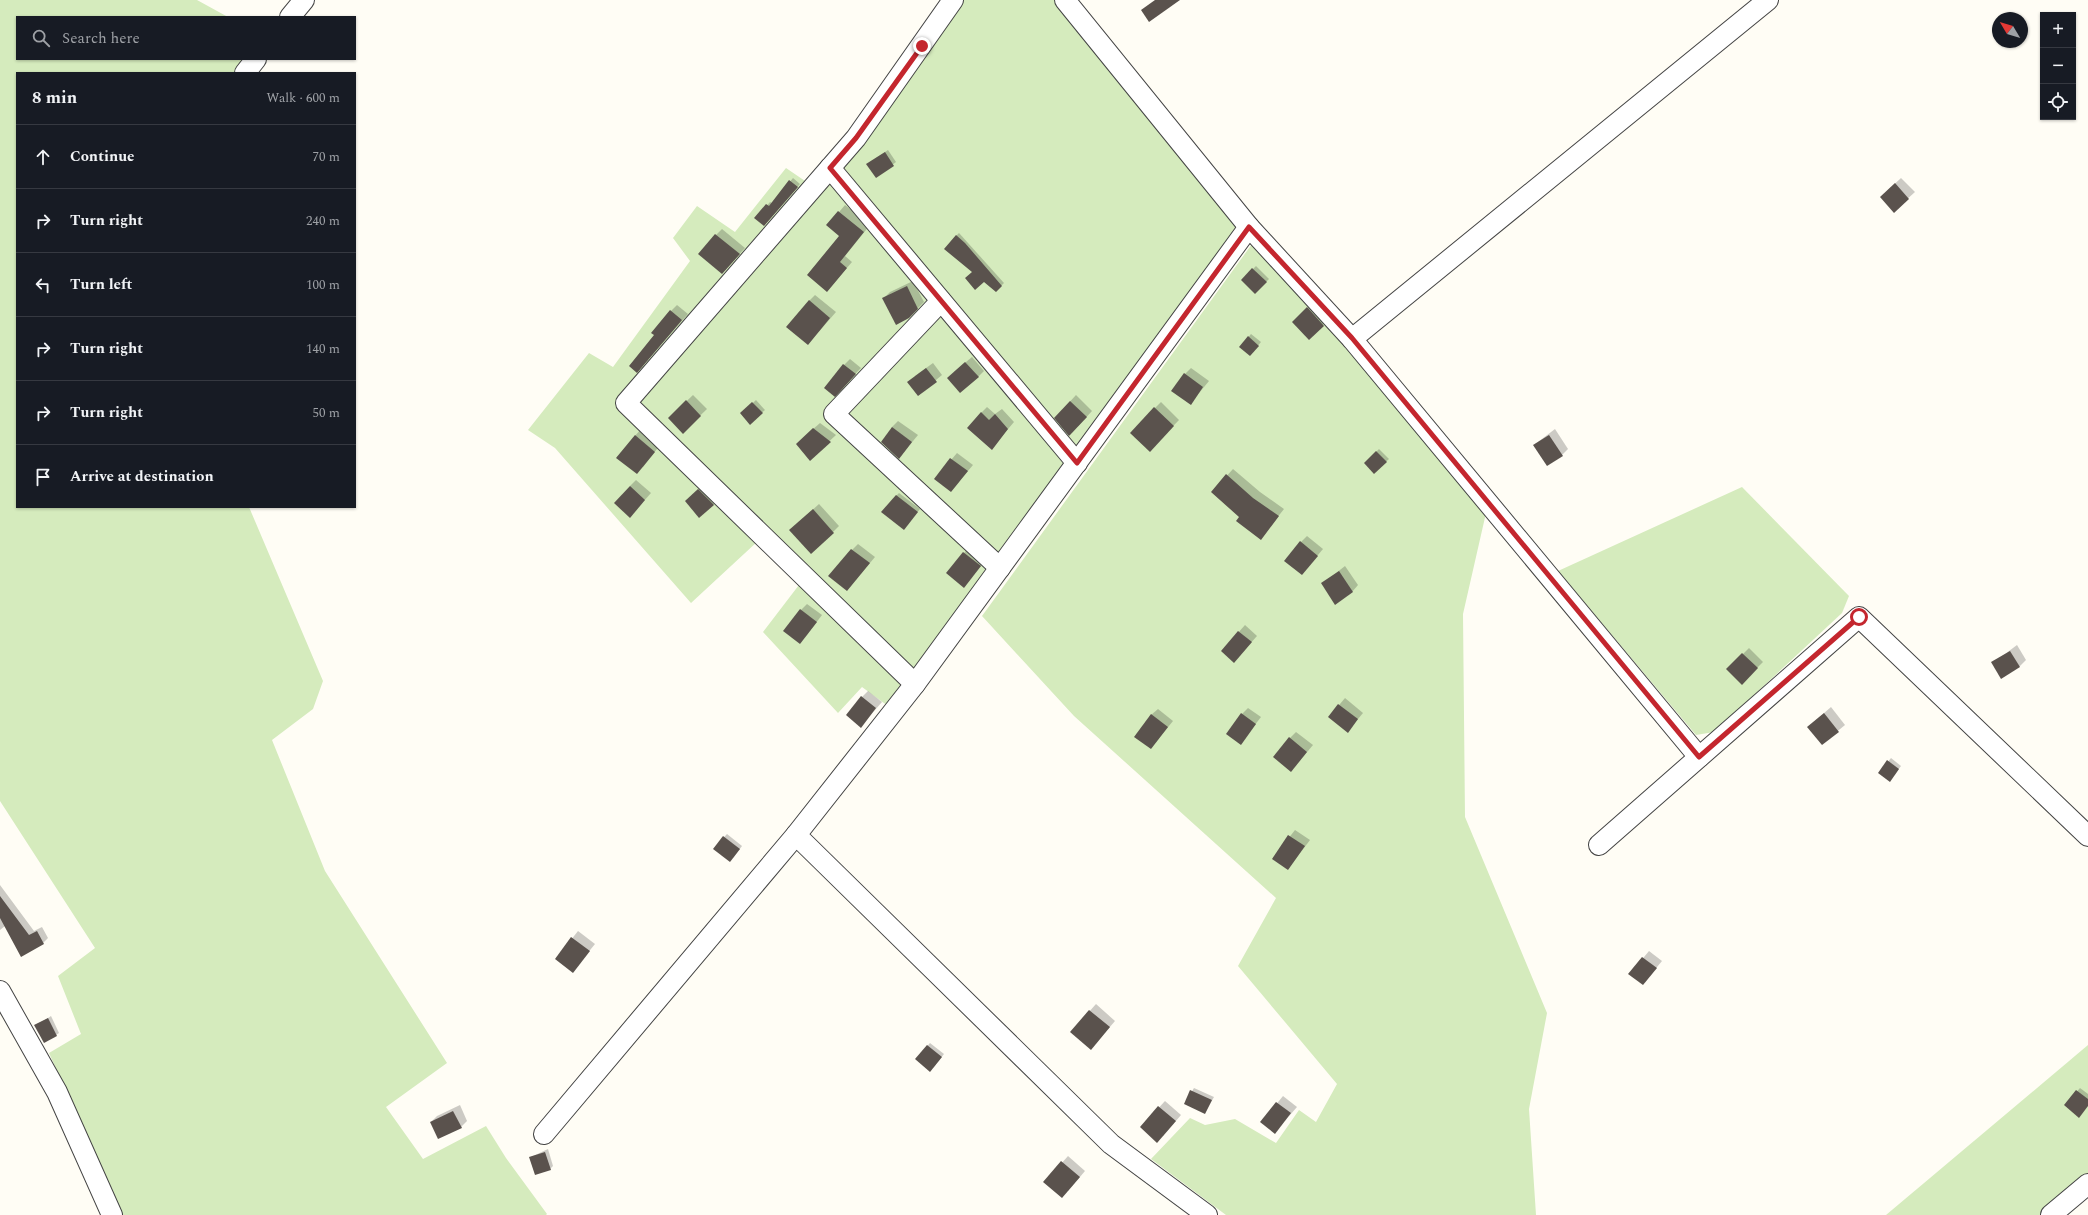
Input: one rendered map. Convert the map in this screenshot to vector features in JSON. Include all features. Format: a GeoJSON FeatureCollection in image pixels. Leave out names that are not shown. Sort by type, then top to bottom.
{"type":"FeatureCollection","features":[{"type":"Feature","properties":{"kind":"street"},"geometry":{"type":"LineString","coordinates":[[291,16],[304,0]]}},
{"type":"Feature","properties":{"kind":"street"},"geometry":{"type":"LineString","coordinates":[[915,684],[626,403],[856,138],[953,0]]}},
{"type":"Feature","properties":{"kind":"street"},"geometry":{"type":"LineString","coordinates":[[1065,0],[1249,227],[1352,338],[1699,757]]}},
{"type":"Feature","properties":{"kind":"street"},"geometry":{"type":"LineString","coordinates":[[1352,338],[1768,0]]}},
{"type":"Feature","properties":{"kind":"street"},"geometry":{"type":"LineString","coordinates":[[246,72],[255,60]]}},
{"type":"Feature","properties":{"kind":"street"},"geometry":{"type":"LineString","coordinates":[[830,168],[1077,463]]}},
{"type":"Feature","properties":{"kind":"street"},"geometry":{"type":"LineString","coordinates":[[544,1134],[796,835],[915,684],[1249,227]]}},
{"type":"Feature","properties":{"kind":"street"},"geometry":{"type":"LineString","coordinates":[[941,301],[834,414],[1000,568]]}},
{"type":"Feature","properties":{"kind":"street"},"geometry":{"type":"LineString","coordinates":[[1599,845],[1859,617],[2088,836]]}},
{"type":"Feature","properties":{"kind":"street"},"geometry":{"type":"LineString","coordinates":[[796,835],[1111,1144],[1207,1215]]}},
{"type":"Feature","properties":{"kind":"street"},"geometry":{"type":"LineString","coordinates":[[0,991],[57,1092],[112,1215]]}},
{"type":"Feature","properties":{"kind":"street"},"geometry":{"type":"LineString","coordinates":[[2051,1215],[2088,1184]]}},
{"type":"Feature","properties":{"kind":"green space"},"geometry":{"type":"Polygon","coordinates":[[[0,0],[197,0],[226,16],[16,16],[16,60],[250,60],[241,72],[16,72],[16,508],[249,508],[323,681],[313,709],[272,740],[325,871],[447,1063],[386,1107],[423,1159],[486,1126],[506,1158],[547,1214],[122,1215],[49,1053],[81,1034],[58,976],[95,948],[0,801],[0,0]]]}},
{"type":"Feature","properties":{"kind":"green space"},"geometry":{"type":"Polygon","coordinates":[[[942,0],[1058,0],[1237,226],[918,673],[888,706],[862,687],[838,713],[763,632],[802,581],[814,571],[766,527],[758,541],[691,603],[555,448],[528,430],[589,353],[613,367],[690,261],[673,238],[697,206],[735,232],[786,168],[808,183],[855,130],[942,0]]]}},
{"type":"Feature","properties":{"kind":"green space"},"geometry":{"type":"Polygon","coordinates":[[[1252,244],[1316,308],[1486,513],[1463,614],[1465,817],[1547,1013],[1529,1109],[1536,1215],[1226,1215],[1151,1159],[1190,1118],[1205,1125],[1235,1119],[1276,1143],[1299,1110],[1316,1122],[1337,1084],[1238,966],[1276,898],[1074,716],[982,616],[1252,244]]]}},
{"type":"Feature","properties":{"kind":"green space"},"geometry":{"type":"Polygon","coordinates":[[[1742,487],[1849,596],[1842,613],[1714,732],[1696,735],[1558,571],[1742,487]]]}},
{"type":"Feature","properties":{"kind":"green space"},"geometry":{"type":"Polygon","coordinates":[[[2088,1045],[2088,1179],[2042,1215],[1886,1215],[2088,1045]]]}},
{"type":"Feature","properties":{"kind":"building"},"geometry":{"type":"Polygon","coordinates":[[[1155,0],[1180,0],[1149,22],[1141,10],[1155,0]]]}},
{"type":"Feature","properties":{"kind":"building"},"geometry":{"type":"Polygon","coordinates":[[[885,152],[894,166],[876,178],[866,164],[885,152]]]}},
{"type":"Feature","properties":{"kind":"building"},"geometry":{"type":"Polygon","coordinates":[[[789,180],[798,187],[764,226],[754,218],[766,204],[769,206],[789,180]]]}},
{"type":"Feature","properties":{"kind":"building"},"geometry":{"type":"Polygon","coordinates":[[[1895,183],[1909,199],[1894,213],[1880,197],[1895,183]]]}},
{"type":"Feature","properties":{"kind":"building"},"geometry":{"type":"Polygon","coordinates":[[[838,211],[864,232],[840,262],[847,268],[827,292],[807,275],[839,236],[826,225],[838,211]]]}},
{"type":"Feature","properties":{"kind":"building"},"geometry":{"type":"Polygon","coordinates":[[[715,234],[740,254],[722,274],[698,254],[715,234]]]}},
{"type":"Feature","properties":{"kind":"building"},"geometry":{"type":"Polygon","coordinates":[[[956,235],[965,243],[1002,286],[996,292],[984,282],[975,290],[965,278],[972,272],[944,249],[956,235]]]}},
{"type":"Feature","properties":{"kind":"building"},"geometry":{"type":"Polygon","coordinates":[[[1252,268],[1267,282],[1255,294],[1241,280],[1252,268]]]}},
{"type":"Feature","properties":{"kind":"building"},"geometry":{"type":"Polygon","coordinates":[[[907,286],[918,309],[909,318],[896,325],[882,298],[907,286]]]}},
{"type":"Feature","properties":{"kind":"building"},"geometry":{"type":"Polygon","coordinates":[[[809,300],[830,318],[808,345],[786,327],[809,300]]]}},
{"type":"Feature","properties":{"kind":"building"},"geometry":{"type":"Polygon","coordinates":[[[1307,307],[1324,326],[1309,340],[1292,322],[1307,307]]]}},
{"type":"Feature","properties":{"kind":"building"},"geometry":{"type":"Polygon","coordinates":[[[670,310],[682,320],[637,373],[629,366],[654,335],[651,333],[670,310]]]}},
{"type":"Feature","properties":{"kind":"building"},"geometry":{"type":"Polygon","coordinates":[[[1248,336],[1259,346],[1250,356],[1239,347],[1248,336]]]}},
{"type":"Feature","properties":{"kind":"building"},"geometry":{"type":"Polygon","coordinates":[[[965,362],[979,377],[960,393],[947,378],[965,362]]]}},
{"type":"Feature","properties":{"kind":"building"},"geometry":{"type":"Polygon","coordinates":[[[843,364],[856,374],[835,397],[824,388],[843,364]]]}},
{"type":"Feature","properties":{"kind":"building"},"geometry":{"type":"Polygon","coordinates":[[[926,368],[937,382],[918,396],[907,382],[926,368]]]}},
{"type":"Feature","properties":{"kind":"building"},"geometry":{"type":"Polygon","coordinates":[[[1184,373],[1203,387],[1191,405],[1171,391],[1184,373]]]}},
{"type":"Feature","properties":{"kind":"building"},"geometry":{"type":"Polygon","coordinates":[[[686,400],[701,416],[683,434],[668,418],[686,400]]]}},
{"type":"Feature","properties":{"kind":"building"},"geometry":{"type":"Polygon","coordinates":[[[1070,401],[1087,417],[1069,436],[1054,418],[1070,401]]]}},
{"type":"Feature","properties":{"kind":"building"},"geometry":{"type":"Polygon","coordinates":[[[752,402],[763,413],[750,425],[740,413],[752,402]]]}},
{"type":"Feature","properties":{"kind":"building"},"geometry":{"type":"Polygon","coordinates":[[[1154,407],[1174,426],[1150,452],[1130,433],[1154,407]]]}},
{"type":"Feature","properties":{"kind":"building"},"geometry":{"type":"Polygon","coordinates":[[[981,412],[989,420],[995,414],[1008,429],[992,450],[967,428],[981,412]]]}},
{"type":"Feature","properties":{"kind":"building"},"geometry":{"type":"Polygon","coordinates":[[[892,427],[912,442],[899,459],[881,442],[892,427]]]}},
{"type":"Feature","properties":{"kind":"building"},"geometry":{"type":"Polygon","coordinates":[[[813,428],[831,442],[810,461],[796,444],[813,428]]]}},
{"type":"Feature","properties":{"kind":"building"},"geometry":{"type":"Polygon","coordinates":[[[635,435],[655,452],[637,474],[616,458],[635,435]]]}},
{"type":"Feature","properties":{"kind":"building"},"geometry":{"type":"Polygon","coordinates":[[[1549,435],[1563,456],[1547,466],[1533,445],[1549,435]]]}},
{"type":"Feature","properties":{"kind":"building"},"geometry":{"type":"Polygon","coordinates":[[[1376,451],[1387,462],[1374,474],[1364,463],[1376,451]]]}},
{"type":"Feature","properties":{"kind":"building"},"geometry":{"type":"Polygon","coordinates":[[[950,458],[968,471],[951,492],[934,479],[950,458]]]}},
{"type":"Feature","properties":{"kind":"building"},"geometry":{"type":"Polygon","coordinates":[[[1226,474],[1253,498],[1279,516],[1261,540],[1236,521],[1239,517],[1211,492],[1226,474]]]}},
{"type":"Feature","properties":{"kind":"building"},"geometry":{"type":"Polygon","coordinates":[[[630,486],[645,500],[630,518],[614,503],[630,486]]]}},
{"type":"Feature","properties":{"kind":"building"},"geometry":{"type":"Polygon","coordinates":[[[698,489],[714,505],[699,518],[685,501],[698,489]]]}},
{"type":"Feature","properties":{"kind":"building"},"geometry":{"type":"Polygon","coordinates":[[[896,495],[918,512],[904,530],[881,512],[896,495]]]}},
{"type":"Feature","properties":{"kind":"building"},"geometry":{"type":"Polygon","coordinates":[[[813,509],[834,533],[811,554],[789,530],[813,509]]]}},
{"type":"Feature","properties":{"kind":"building"},"geometry":{"type":"Polygon","coordinates":[[[1300,541],[1318,556],[1302,575],[1284,561],[1300,541]]]}},
{"type":"Feature","properties":{"kind":"building"},"geometry":{"type":"Polygon","coordinates":[[[851,549],[870,563],[847,591],[828,576],[851,549]]]}},
{"type":"Feature","properties":{"kind":"building"},"geometry":{"type":"Polygon","coordinates":[[[963,552],[981,566],[964,588],[946,573],[963,552]]]}},
{"type":"Feature","properties":{"kind":"building"},"geometry":{"type":"Polygon","coordinates":[[[1339,571],[1353,592],[1335,605],[1321,583],[1339,571]]]}},
{"type":"Feature","properties":{"kind":"building"},"geometry":{"type":"Polygon","coordinates":[[[800,609],[817,622],[800,644],[783,631],[800,609]]]}},
{"type":"Feature","properties":{"kind":"building"},"geometry":{"type":"Polygon","coordinates":[[[1238,631],[1252,642],[1234,663],[1221,651],[1238,631]]]}},
{"type":"Feature","properties":{"kind":"building"},"geometry":{"type":"Polygon","coordinates":[[[2010,651],[2020,667],[2001,679],[1991,662],[2010,651]]]}},
{"type":"Feature","properties":{"kind":"building"},"geometry":{"type":"Polygon","coordinates":[[[1742,653],[1758,668],[1742,685],[1726,669],[1742,653]]]}},
{"type":"Feature","properties":{"kind":"building"},"geometry":{"type":"Polygon","coordinates":[[[861,696],[876,708],[861,728],[846,715],[861,696]]]}},
{"type":"Feature","properties":{"kind":"building"},"geometry":{"type":"Polygon","coordinates":[[[1338,704],[1358,719],[1348,733],[1328,717],[1338,704]]]}},
{"type":"Feature","properties":{"kind":"building"},"geometry":{"type":"Polygon","coordinates":[[[1241,713],[1256,724],[1241,745],[1226,734],[1241,713]]]}},
{"type":"Feature","properties":{"kind":"building"},"geometry":{"type":"Polygon","coordinates":[[[1824,713],[1839,732],[1822,745],[1807,727],[1824,713]]]}},
{"type":"Feature","properties":{"kind":"building"},"geometry":{"type":"Polygon","coordinates":[[[1151,714],[1168,727],[1151,749],[1134,737],[1151,714]]]}},
{"type":"Feature","properties":{"kind":"building"},"geometry":{"type":"Polygon","coordinates":[[[1289,737],[1307,752],[1291,772],[1273,757],[1289,737]]]}},
{"type":"Feature","properties":{"kind":"building"},"geometry":{"type":"Polygon","coordinates":[[[1887,760],[1899,769],[1890,782],[1878,773],[1887,760]]]}},
{"type":"Feature","properties":{"kind":"building"},"geometry":{"type":"Polygon","coordinates":[[[1288,835],[1305,846],[1288,870],[1272,859],[1288,835]]]}},
{"type":"Feature","properties":{"kind":"building"},"geometry":{"type":"Polygon","coordinates":[[[723,836],[740,849],[730,862],[713,849],[723,836]]]}},
{"type":"Feature","properties":{"kind":"building"},"geometry":{"type":"Polygon","coordinates":[[[0,896],[29,935],[37,931],[44,944],[21,957],[0,918],[0,896]]]}},
{"type":"Feature","properties":{"kind":"building"},"geometry":{"type":"Polygon","coordinates":[[[571,937],[590,951],[573,973],[555,959],[571,937]]]}},
{"type":"Feature","properties":{"kind":"building"},"geometry":{"type":"Polygon","coordinates":[[[1642,957],[1657,968],[1643,985],[1628,974],[1642,957]]]}},
{"type":"Feature","properties":{"kind":"building"},"geometry":{"type":"Polygon","coordinates":[[[1089,1010],[1110,1027],[1091,1050],[1070,1032],[1089,1010]]]}},
{"type":"Feature","properties":{"kind":"building"},"geometry":{"type":"Polygon","coordinates":[[[48,1018],[57,1036],[44,1043],[34,1025],[48,1018]]]}},
{"type":"Feature","properties":{"kind":"building"},"geometry":{"type":"Polygon","coordinates":[[[927,1045],[942,1057],[930,1072],[915,1059],[927,1045]]]}},
{"type":"Feature","properties":{"kind":"building"},"geometry":{"type":"Polygon","coordinates":[[[1190,1090],[1212,1100],[1205,1114],[1184,1104],[1190,1090]]]}},
{"type":"Feature","properties":{"kind":"building"},"geometry":{"type":"Polygon","coordinates":[[[2076,1090],[2088,1099],[2088,1106],[2079,1118],[2064,1105],[2076,1090]]]}},
{"type":"Feature","properties":{"kind":"building"},"geometry":{"type":"Polygon","coordinates":[[[1276,1102],[1291,1113],[1275,1134],[1260,1122],[1276,1102]]]}},
{"type":"Feature","properties":{"kind":"building"},"geometry":{"type":"Polygon","coordinates":[[[1158,1106],[1176,1121],[1157,1143],[1140,1127],[1158,1106]]]}},
{"type":"Feature","properties":{"kind":"building"},"geometry":{"type":"Polygon","coordinates":[[[453,1111],[462,1128],[438,1139],[430,1122],[453,1111]]]}},
{"type":"Feature","properties":{"kind":"building"},"geometry":{"type":"Polygon","coordinates":[[[545,1152],[551,1170],[535,1175],[529,1157],[545,1152]]]}},
{"type":"Feature","properties":{"kind":"building"},"geometry":{"type":"Polygon","coordinates":[[[1061,1161],[1080,1177],[1062,1198],[1043,1182],[1061,1161]]]}},
{"type":"Feature","properties":{"kind":"route"},"geometry":{"type":"LineString","coordinates":[[922,46],[856,138],[830,168],[1077,463],[1249,227],[1352,338],[1699,757],[1859,617]]}}]}
